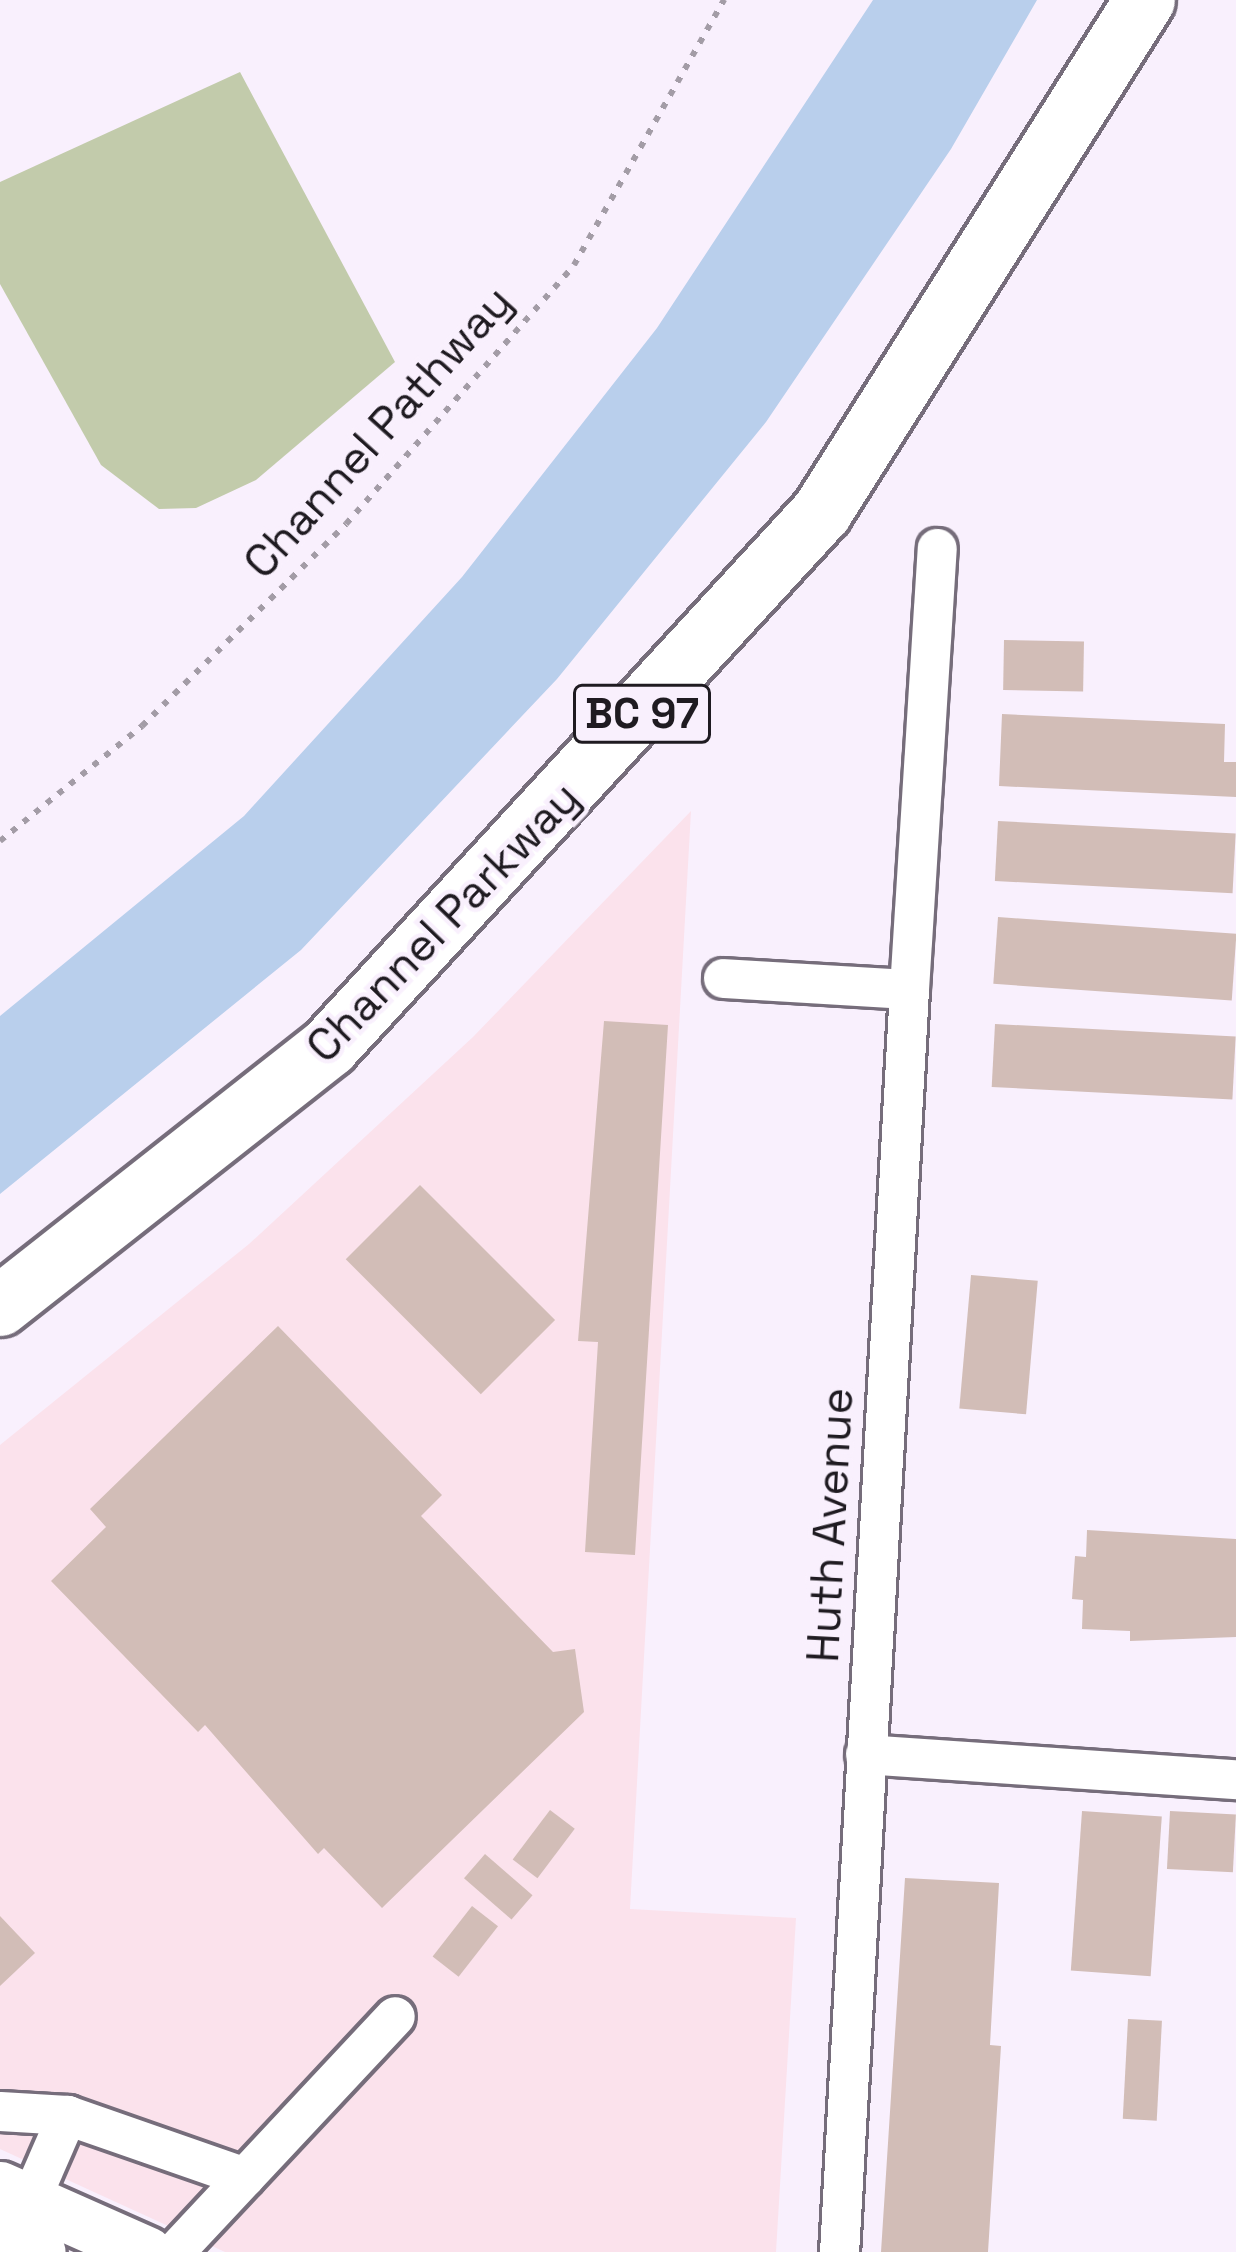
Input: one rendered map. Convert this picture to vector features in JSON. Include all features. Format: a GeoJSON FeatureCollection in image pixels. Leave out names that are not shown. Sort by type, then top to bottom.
{"type":"FeatureCollection","features":[{"type":"Feature","properties":{"kind":"highway","name":"Channel Parkway"},"geometry":{"type":"LineString","coordinates":[[0,1306],[328,1047],[822,512],[1144,0]]}},
{"type":"Feature","properties":{"kind":"main road"},"geometry":{"type":"LineString","coordinates":[[10,2207],[40,2252]]}},
{"type":"Feature","properties":{"kind":"main road"},"geometry":{"type":"LineString","coordinates":[[10,2207],[147,2252]]}},
{"type":"Feature","properties":{"kind":"street","name":"Huth Avenue"},"geometry":{"type":"LineString","coordinates":[[839,2252],[937,548]]}},
{"type":"Feature","properties":{"kind":"street"},"geometry":{"type":"LineString","coordinates":[[723,978],[909,989]]}},
{"type":"Feature","properties":{"kind":"street"},"geometry":{"type":"LineString","coordinates":[[865,1754],[1236,1779]]}},
{"type":"Feature","properties":{"kind":"street"},"geometry":{"type":"LineString","coordinates":[[174,2252],[395,2016]]}},
{"type":"Feature","properties":{"kind":"street"},"geometry":{"type":"LineString","coordinates":[[0,2111],[68,2115],[245,2177]]}},
{"type":"Feature","properties":{"kind":"street"},"geometry":{"type":"LineString","coordinates":[[10,2207],[68,2115]]}},
{"type":"Feature","properties":{"kind":"path","name":"Channel Pathway"},"geometry":{"type":"LineString","coordinates":[[0,841],[142,727],[346,524],[574,265],[724,0]]}},
{"type":"Feature","properties":{"kind":"shaded area"},"geometry":{"type":"Polygon","coordinates":[[[691,811],[630,1909],[796,1918],[776,2252],[225,2252],[0,2149],[0,1445],[249,1244],[473,1037],[691,811]]]}},
{"type":"Feature","properties":{"kind":"green space"},"geometry":{"type":"Polygon","coordinates":[[[240,72],[395,362],[256,480],[196,508],[159,509],[101,465],[0,284],[0,182],[240,72]]]}},
{"type":"Feature","properties":{"kind":"water"},"geometry":{"type":"Polygon","coordinates":[[[873,0],[1037,0],[951,149],[766,422],[557,679],[301,950],[0,1194],[0,1016],[244,816],[462,577],[657,328],[873,0]]]}},
{"type":"Feature","properties":{"kind":"building"},"geometry":{"type":"Polygon","coordinates":[[[1004,640],[1084,641],[1083,691],[1003,690],[1004,640]]]}},
{"type":"Feature","properties":{"kind":"building"},"geometry":{"type":"Polygon","coordinates":[[[1002,714],[1225,724],[1224,762],[1236,762],[1236,797],[999,786],[1002,714]]]}},
{"type":"Feature","properties":{"kind":"building"},"geometry":{"type":"Polygon","coordinates":[[[998,821],[1236,833],[1233,893],[995,881],[998,821]]]}},
{"type":"Feature","properties":{"kind":"building"},"geometry":{"type":"Polygon","coordinates":[[[998,917],[1236,934],[1232,1001],[993,984],[998,917]]]}},
{"type":"Feature","properties":{"kind":"building"},"geometry":{"type":"Polygon","coordinates":[[[604,1021],[668,1025],[635,1555],[585,1552],[598,1342],[578,1341],[604,1021]]]}},
{"type":"Feature","properties":{"kind":"building"},"geometry":{"type":"Polygon","coordinates":[[[995,1024],[1236,1037],[1232,1100],[992,1087],[995,1024]]]}},
{"type":"Feature","properties":{"kind":"building"},"geometry":{"type":"Polygon","coordinates":[[[420,1185],[555,1320],[481,1394],[346,1259],[420,1185]]]}},
{"type":"Feature","properties":{"kind":"building"},"geometry":{"type":"Polygon","coordinates":[[[971,1275],[1038,1281],[1026,1414],[959,1408],[971,1275]]]}},
{"type":"Feature","properties":{"kind":"building"},"geometry":{"type":"Polygon","coordinates":[[[278,1326],[442,1495],[421,1516],[553,1652],[575,1649],[584,1712],[382,1908],[324,1848],[318,1854],[205,1725],[198,1732],[51,1581],[106,1527],[90,1509],[278,1326]]]}},
{"type":"Feature","properties":{"kind":"building"},"geometry":{"type":"Polygon","coordinates":[[[1087,1530],[1236,1539],[1236,1637],[1130,1641],[1130,1631],[1082,1629],[1083,1600],[1072,1599],[1075,1556],[1086,1557],[1087,1530]]]}},
{"type":"Feature","properties":{"kind":"building"},"geometry":{"type":"Polygon","coordinates":[[[550,1810],[575,1829],[537,1878],[513,1860],[550,1810]]]}},
{"type":"Feature","properties":{"kind":"building"},"geometry":{"type":"Polygon","coordinates":[[[1082,1811],[1162,1817],[1151,1976],[1071,1971],[1082,1811]]]}},
{"type":"Feature","properties":{"kind":"building"},"geometry":{"type":"Polygon","coordinates":[[[1170,1811],[1236,1814],[1233,1872],[1167,1869],[1170,1811]]]}},
{"type":"Feature","properties":{"kind":"building"},"geometry":{"type":"Polygon","coordinates":[[[485,1854],[533,1895],[512,1919],[464,1878],[485,1854]]]}},
{"type":"Feature","properties":{"kind":"building"},"geometry":{"type":"Polygon","coordinates":[[[905,1878],[999,1883],[990,2045],[1001,2046],[988,2252],[881,2252],[905,1878]]]}},
{"type":"Feature","properties":{"kind":"building"},"geometry":{"type":"Polygon","coordinates":[[[472,1906],[498,1926],[459,1977],[433,1956],[472,1906]]]}},
{"type":"Feature","properties":{"kind":"building"},"geometry":{"type":"Polygon","coordinates":[[[0,1916],[35,1953],[0,1986],[0,1916]]]}},
{"type":"Feature","properties":{"kind":"building"},"geometry":{"type":"Polygon","coordinates":[[[1128,2019],[1162,2021],[1157,2121],[1123,2119],[1128,2019]]]}}]}
